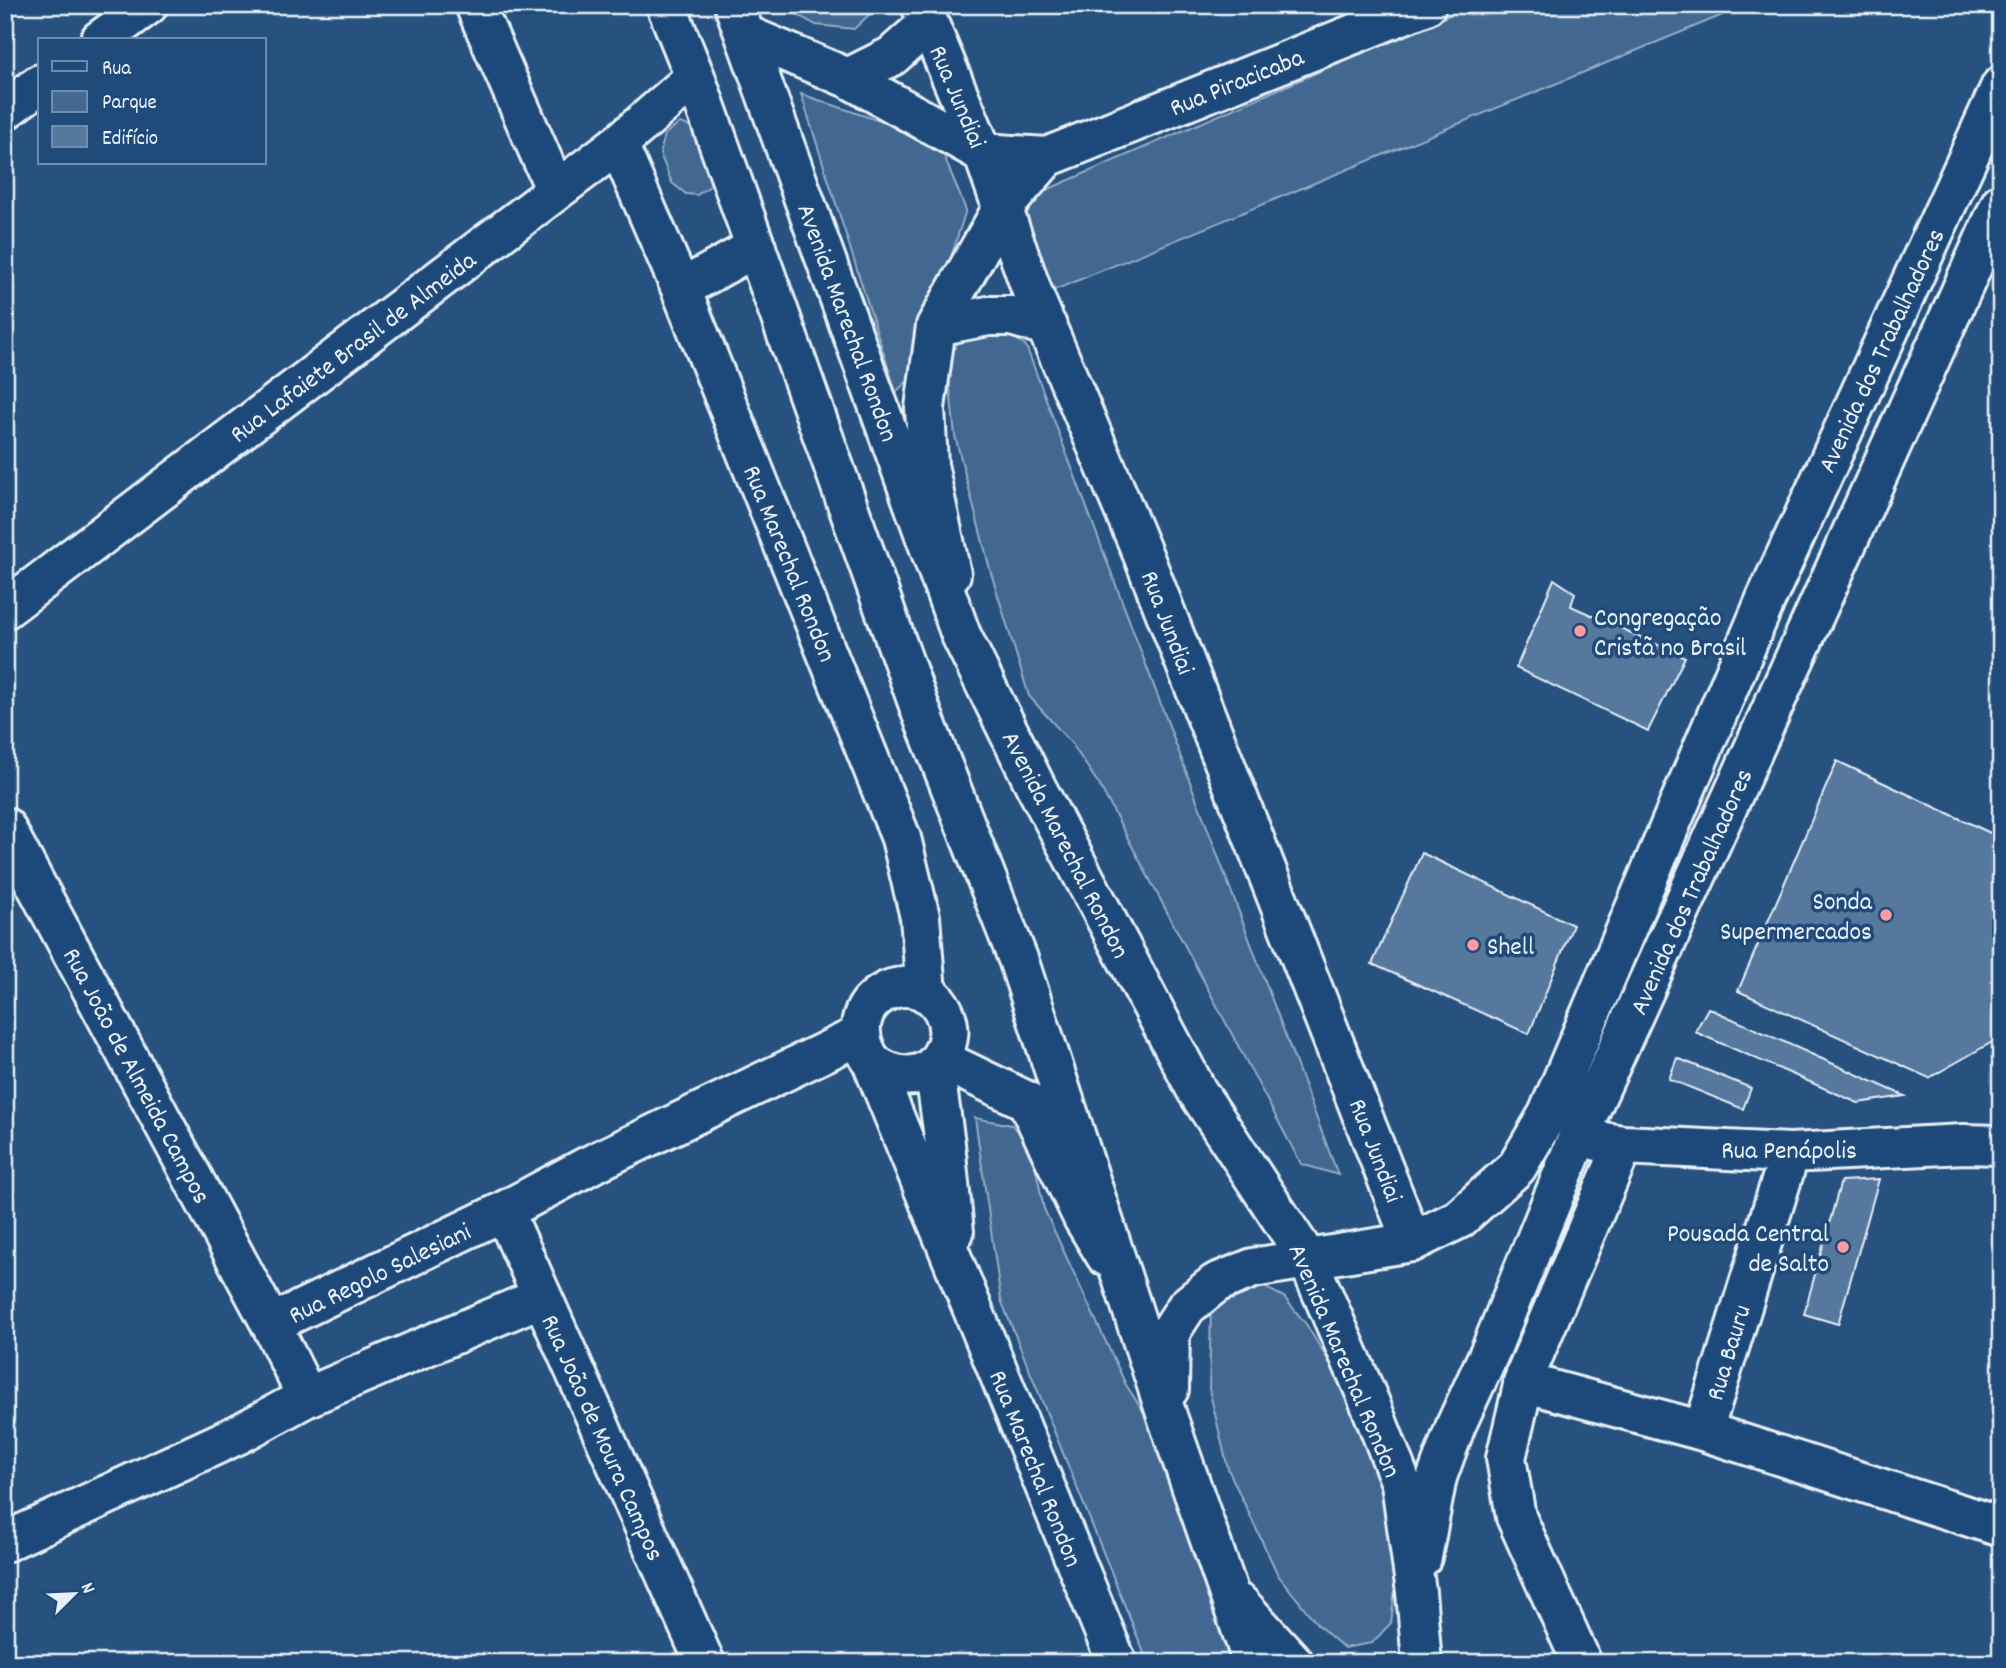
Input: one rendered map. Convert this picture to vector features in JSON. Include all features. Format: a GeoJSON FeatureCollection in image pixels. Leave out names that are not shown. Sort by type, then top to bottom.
{"type":"FeatureCollection","features":[{"type":"Feature","properties":{"kind":"street"},"geometry":{"type":"LineString","coordinates":[[103,38],[148,5]]}},
{"type":"Feature","properties":{"kind":"street"},"geometry":{"type":"LineString","coordinates":[[475,5],[556,191]]}},
{"type":"Feature","properties":{"kind":"street"},"geometry":{"type":"LineString","coordinates":[[666,5],[695,77],[922,714],[1018,959],[1168,1419],[1253,1663]]}},
{"type":"Feature","properties":{"kind":"street","name":"Rua Piracicaba"},"geometry":{"type":"LineString","coordinates":[[983,153],[1047,157],[1426,5]]}},
{"type":"Feature","properties":{"kind":"street"},"geometry":{"type":"LineString","coordinates":[[848,78],[892,56],[925,14]]}},
{"type":"Feature","properties":{"kind":"street","name":"Rua Jundiai"},"geometry":{"type":"LineString","coordinates":[[925,14],[983,153],[1047,326],[1143,555],[1412,1242]]}},
{"type":"Feature","properties":{"kind":"street"},"geometry":{"type":"LineString","coordinates":[[740,20],[983,153]]}},
{"type":"Feature","properties":{"kind":"street","name":"Avenida Marechal Rondon"},"geometry":{"type":"LineString","coordinates":[[740,20],[961,635],[1035,785],[1197,1090],[1307,1258],[1369,1401],[1401,1482],[1416,1592],[1422,1663]]}},
{"type":"Feature","properties":{"kind":"street","name":"Rua Lafaiete Brasil de Almeida"},"geometry":{"type":"LineString","coordinates":[[5,609],[618,144],[695,77]]}},
{"type":"Feature","properties":{"kind":"street"},"geometry":{"type":"LineString","coordinates":[[5,110],[38,86]]}},
{"type":"Feature","properties":{"kind":"street","name":"Avenida dos Trabalhadores"},"geometry":{"type":"LineString","coordinates":[[1168,1419],[1170,1332],[1187,1306],[1216,1283],[1253,1268],[1412,1242],[1459,1219],[1517,1167],[1548,1114],[1766,599],[2001,86]]}},
{"type":"Feature","properties":{"kind":"street","name":"Rua Marechal Rondon"},"geometry":{"type":"LineString","coordinates":[[618,144],[681,289],[901,838],[920,916],[926,993]]}},
{"type":"Feature","properties":{"kind":"street","name":"Rua Piracicaba"},"geometry":{"type":"LineString","coordinates":[[936,326],[1002,209],[1047,157]]}},
{"type":"Feature","properties":{"kind":"street","name":"Avenida dos Trabalhadores"},"geometry":{"type":"LineString","coordinates":[[1416,1592],[1437,1477],[1456,1425],[1497,1335],[1578,1137],[2001,203]]}},
{"type":"Feature","properties":{"kind":"street"},"geometry":{"type":"LineString","coordinates":[[681,289],[756,247]]}},
{"type":"Feature","properties":{"kind":"street"},"geometry":{"type":"LineString","coordinates":[[961,635],[943,530],[928,466],[925,408],[936,326],[988,316],[1011,316],[1047,326]]}},
{"type":"Feature","properties":{"kind":"street","name":"Rua João de Almeida Campos"},"geometry":{"type":"LineString","coordinates":[[5,827],[271,1324]]}},
{"type":"Feature","properties":{"kind":"street"},"geometry":{"type":"LineString","coordinates":[[895,988],[911,988],[926,993],[938,1002],[946,1016],[949,1030],[947,1045],[937,1062],[922,1073],[895,1076],[883,1071],[866,1049],[862,1019],[869,1004],[881,994],[895,988]]}},
{"type":"Feature","properties":{"kind":"street","name":"Rua Marechal Rondon"},"geometry":{"type":"LineString","coordinates":[[866,1049],[1116,1663]]}},
{"type":"Feature","properties":{"kind":"street","name":"Rua Regolo Salesiani"},"geometry":{"type":"LineString","coordinates":[[307,1397],[271,1324],[503,1211],[588,1166],[866,1049]]}},
{"type":"Feature","properties":{"kind":"street"},"geometry":{"type":"LineString","coordinates":[[937,1062],[1027,1101],[1083,1218],[1126,1290]]}},
{"type":"Feature","properties":{"kind":"street"},"geometry":{"type":"LineString","coordinates":[[937,1062],[958,1272]]}},
{"type":"Feature","properties":{"kind":"street"},"geometry":{"type":"LineString","coordinates":[[1982,1145],[2001,1118]]}},
{"type":"Feature","properties":{"kind":"street","name":"Rua Penápolis"},"geometry":{"type":"LineString","coordinates":[[1578,1137],[1623,1145],[1790,1153],[1982,1145]]}},
{"type":"Feature","properties":{"kind":"street"},"geometry":{"type":"LineString","coordinates":[[1582,1663],[1516,1517],[1506,1458],[1523,1382],[1623,1145]]}},
{"type":"Feature","properties":{"kind":"street","name":"Rua Bauru"},"geometry":{"type":"LineString","coordinates":[[1703,1430],[1790,1153]]}},
{"type":"Feature","properties":{"kind":"street","name":"Rua João de Moura Campos"},"geometry":{"type":"LineString","coordinates":[[503,1211],[705,1663]]}},
{"type":"Feature","properties":{"kind":"street"},"geometry":{"type":"LineString","coordinates":[[5,1542],[239,1434],[307,1397],[542,1297]]}},
{"type":"Feature","properties":{"kind":"street"},"geometry":{"type":"LineString","coordinates":[[1523,1382],[1703,1430],[2001,1527]]}},
{"type":"Feature","properties":{"kind":"street"},"geometry":{"type":"LineString","coordinates":[[1227,1589],[1294,1663]]}},
{"type":"Feature","properties":{"kind":"street"},"geometry":{"type":"LineString","coordinates":[[1395,1663],[1404,1649],[1416,1592]]}},
{"type":"Feature","properties":{"kind":"green space"},"geometry":{"type":"Polygon","coordinates":[[[780,5],[872,5],[874,10],[854,29],[816,25],[780,5]]]}},
{"type":"Feature","properties":{"kind":"green space"},"geometry":{"type":"Polygon","coordinates":[[[1473,5],[1747,5],[1040,296],[1014,204],[1473,5]]]}},
{"type":"Feature","properties":{"kind":"green space"},"geometry":{"type":"Polygon","coordinates":[[[801,94],[938,141],[966,210],[913,376],[896,392],[801,94]]]}},
{"type":"Feature","properties":{"kind":"green space"},"geometry":{"type":"Polygon","coordinates":[[[680,123],[698,129],[717,181],[697,195],[686,194],[672,183],[660,154],[665,134],[680,123]]]}},
{"type":"Feature","properties":{"kind":"green space"},"geometry":{"type":"Polygon","coordinates":[[[1008,333],[1026,346],[1338,1175],[1301,1164],[1100,786],[1072,744],[1029,696],[991,573],[955,436],[949,379],[955,337],[1008,333]]]}},
{"type":"Feature","properties":{"kind":"green space"},"geometry":{"type":"Polygon","coordinates":[[[975,1118],[1012,1125],[1031,1145],[1044,1209],[1126,1385],[1161,1438],[1245,1663],[1148,1663],[1001,1300],[975,1118]]]}},
{"type":"Feature","properties":{"kind":"green space"},"geometry":{"type":"Polygon","coordinates":[[[1252,1281],[1284,1297],[1306,1324],[1342,1383],[1387,1505],[1397,1572],[1391,1623],[1372,1643],[1344,1648],[1318,1625],[1278,1575],[1228,1469],[1209,1389],[1211,1310],[1252,1281]]]}},
{"type":"Feature","properties":{"kind":"building","name":"Congregação Cristã no Brasil"},"geometry":{"type":"Polygon","coordinates":[[[1554,579],[1575,593],[1571,606],[1685,657],[1648,731],[1516,668],[1554,579]]]}},
{"type":"Feature","properties":{"kind":"building","name":"Sonda Supermercados"},"geometry":{"type":"Polygon","coordinates":[[[1837,761],[2001,838],[2001,1037],[1929,1078],[1738,991],[1837,761]]]}},
{"type":"Feature","properties":{"kind":"building","name":"Shell"},"geometry":{"type":"Polygon","coordinates":[[[1422,853],[1573,925],[1529,1034],[1372,964],[1422,853]]]}},
{"type":"Feature","properties":{"kind":"building"},"geometry":{"type":"Polygon","coordinates":[[[1708,1008],[1905,1096],[1858,1103],[1695,1032],[1708,1008]]]}},
{"type":"Feature","properties":{"kind":"building"},"geometry":{"type":"Polygon","coordinates":[[[1677,1058],[1751,1088],[1743,1109],[1669,1079],[1677,1058]]]}},
{"type":"Feature","properties":{"kind":"building"},"geometry":{"type":"Polygon","coordinates":[[[1879,1179],[1838,1324],[1804,1314],[1841,1181],[1879,1179]]]}},
{"type":"Feature","properties":{"kind":"place","name":"Congregação Cristã no Brasil"},"geometry":{"type":"Point","coordinates":[1580,631]}},
{"type":"Feature","properties":{"kind":"place","name":"Sonda Supermercados"},"geometry":{"type":"Point","coordinates":[1886,915]}},
{"type":"Feature","properties":{"kind":"place","name":"Shell"},"geometry":{"type":"Point","coordinates":[1473,945]}},
{"type":"Feature","properties":{"kind":"place","name":"Pousada Central de Salto"},"geometry":{"type":"Point","coordinates":[1843,1247]}}]}
